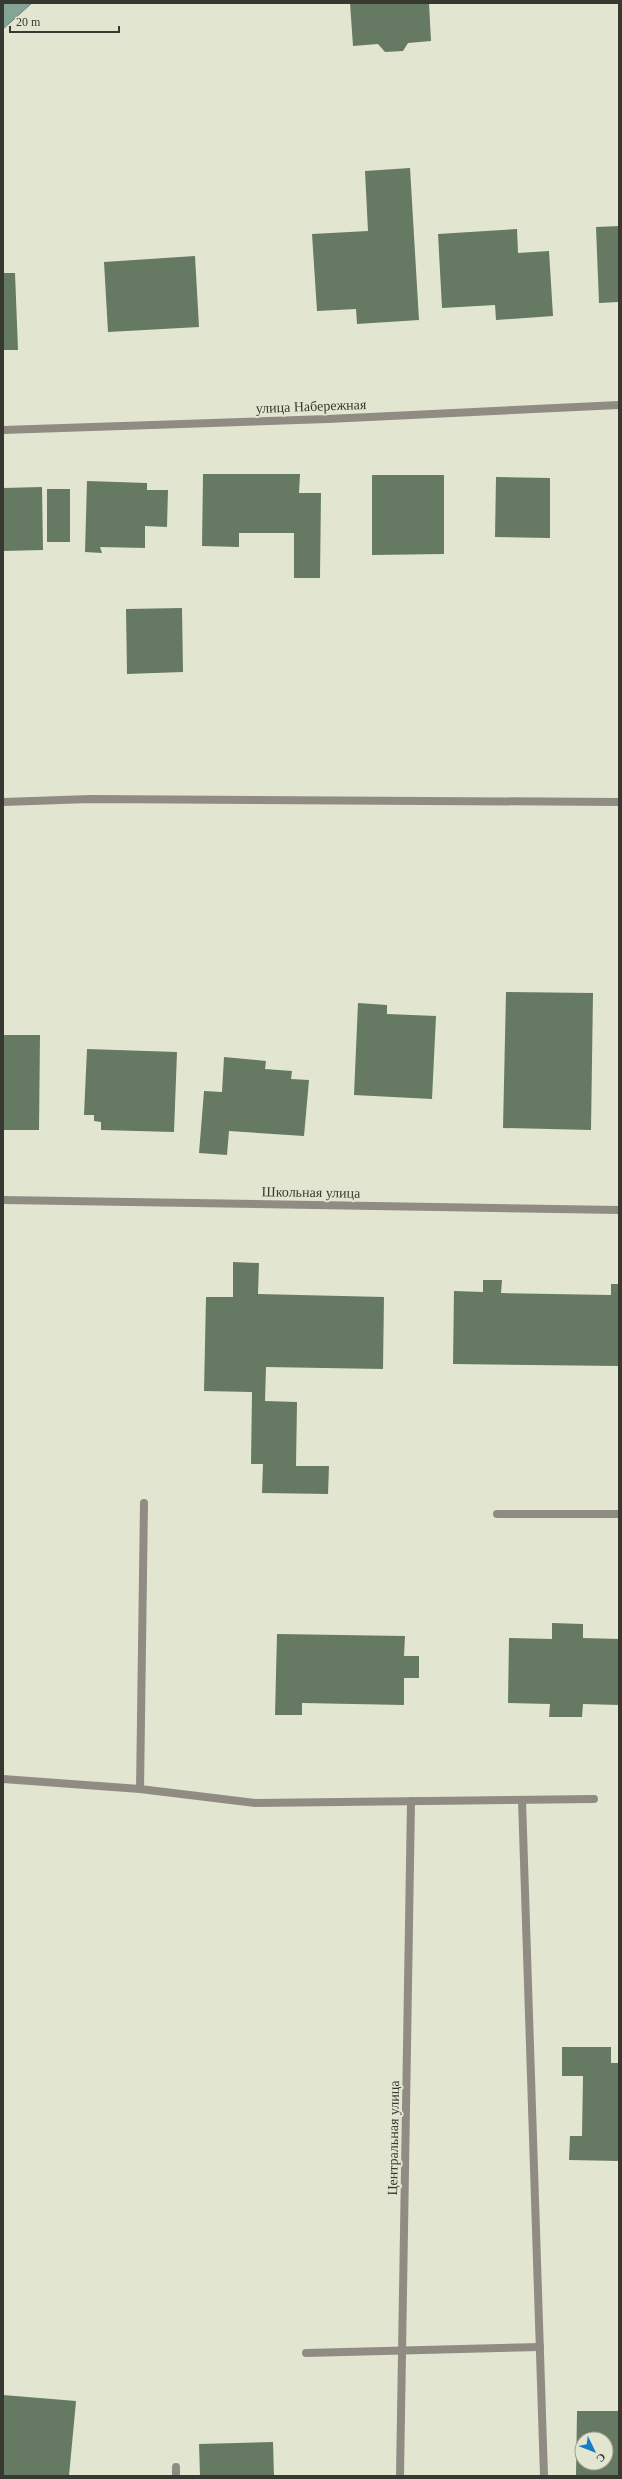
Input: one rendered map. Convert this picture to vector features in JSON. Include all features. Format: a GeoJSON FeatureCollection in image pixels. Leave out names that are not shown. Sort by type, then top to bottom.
{"type":"FeatureCollection","features":[{"type":"Feature","properties":{"kind":"street","name":"улица Набережная"},"geometry":{"type":"LineString","coordinates":[[3,430],[328,419],[619,405]]}},
{"type":"Feature","properties":{"kind":"street"},"geometry":{"type":"LineString","coordinates":[[3,802],[90,799],[619,802]]}},
{"type":"Feature","properties":{"kind":"street","name":"Школьная улица"},"geometry":{"type":"LineString","coordinates":[[3,1200],[619,1210]]}},
{"type":"Feature","properties":{"kind":"street"},"geometry":{"type":"LineString","coordinates":[[140,1789],[144,1503]]}},
{"type":"Feature","properties":{"kind":"street"},"geometry":{"type":"LineString","coordinates":[[497,1514],[619,1514]]}},
{"type":"Feature","properties":{"kind":"street"},"geometry":{"type":"LineString","coordinates":[[3,1778],[140,1789],[255,1803],[594,1799]]}},
{"type":"Feature","properties":{"kind":"street"},"geometry":{"type":"LineString","coordinates":[[522,1800],[544,2476]]}},
{"type":"Feature","properties":{"kind":"street","name":"Центральная улица"},"geometry":{"type":"LineString","coordinates":[[400,2476],[411,1801]]}},
{"type":"Feature","properties":{"kind":"street"},"geometry":{"type":"LineString","coordinates":[[306,2353],[540,2347]]}},
{"type":"Feature","properties":{"kind":"street"},"geometry":{"type":"LineString","coordinates":[[176,2467],[176,2476]]}},
{"type":"Feature","properties":{"kind":"shaded area"},"geometry":{"type":"Polygon","coordinates":[[[3,3],[32,3],[3,29],[3,3]]]}},
{"type":"Feature","properties":{"kind":"building"},"geometry":{"type":"Polygon","coordinates":[[[350,3],[429,3],[431,41],[408,43],[403,51],[385,52],[378,44],[353,46],[350,3]]]}},
{"type":"Feature","properties":{"kind":"building"},"geometry":{"type":"Polygon","coordinates":[[[410,168],[419,320],[357,324],[356,309],[317,311],[312,234],[368,231],[365,171],[410,168]]]}},
{"type":"Feature","properties":{"kind":"building"},"geometry":{"type":"Polygon","coordinates":[[[619,226],[619,302],[599,303],[596,227],[619,226]]]}},
{"type":"Feature","properties":{"kind":"building"},"geometry":{"type":"Polygon","coordinates":[[[517,229],[518,253],[549,251],[553,316],[496,320],[495,305],[442,308],[438,234],[517,229]]]}},
{"type":"Feature","properties":{"kind":"building"},"geometry":{"type":"Polygon","coordinates":[[[195,256],[199,327],[108,332],[104,262],[195,256]]]}},
{"type":"Feature","properties":{"kind":"building"},"geometry":{"type":"Polygon","coordinates":[[[3,273],[15,273],[18,350],[3,350],[3,273]]]}},
{"type":"Feature","properties":{"kind":"building"},"geometry":{"type":"Polygon","coordinates":[[[203,474],[300,474],[299,493],[321,493],[320,578],[294,578],[294,533],[239,533],[239,547],[202,546],[203,474]]]}},
{"type":"Feature","properties":{"kind":"building"},"geometry":{"type":"Polygon","coordinates":[[[372,475],[444,475],[444,554],[372,555],[372,475]]]}},
{"type":"Feature","properties":{"kind":"building"},"geometry":{"type":"Polygon","coordinates":[[[496,477],[550,478],[550,538],[495,537],[496,477]]]}},
{"type":"Feature","properties":{"kind":"building"},"geometry":{"type":"Polygon","coordinates":[[[87,481],[147,483],[147,490],[168,490],[167,527],[145,526],[145,548],[100,547],[102,553],[85,552],[87,481]]]}},
{"type":"Feature","properties":{"kind":"building"},"geometry":{"type":"Polygon","coordinates":[[[42,487],[43,550],[3,551],[3,488],[42,487]]]}},
{"type":"Feature","properties":{"kind":"building"},"geometry":{"type":"Polygon","coordinates":[[[47,489],[70,489],[70,542],[47,542],[47,489]]]}},
{"type":"Feature","properties":{"kind":"building"},"geometry":{"type":"Polygon","coordinates":[[[182,608],[183,672],[127,674],[126,609],[182,608]]]}},
{"type":"Feature","properties":{"kind":"building"},"geometry":{"type":"Polygon","coordinates":[[[506,992],[593,993],[591,1130],[503,1128],[506,992]]]}},
{"type":"Feature","properties":{"kind":"building"},"geometry":{"type":"Polygon","coordinates":[[[358,1003],[387,1005],[387,1014],[436,1016],[432,1099],[354,1095],[358,1003]]]}},
{"type":"Feature","properties":{"kind":"building"},"geometry":{"type":"Polygon","coordinates":[[[3,1035],[40,1035],[39,1130],[3,1130],[3,1035]]]}},
{"type":"Feature","properties":{"kind":"building"},"geometry":{"type":"Polygon","coordinates":[[[87,1049],[177,1052],[174,1132],[101,1130],[101,1122],[94,1121],[94,1115],[84,1115],[87,1049]]]}},
{"type":"Feature","properties":{"kind":"building"},"geometry":{"type":"Polygon","coordinates":[[[224,1057],[266,1061],[265,1069],[292,1071],[291,1079],[309,1080],[304,1136],[229,1131],[227,1155],[199,1153],[204,1091],[222,1092],[224,1057]]]}},
{"type":"Feature","properties":{"kind":"building"},"geometry":{"type":"Polygon","coordinates":[[[233,1262],[259,1263],[258,1294],[384,1297],[383,1369],[266,1367],[265,1401],[297,1402],[296,1466],[329,1466],[328,1494],[262,1493],[263,1464],[251,1464],[252,1392],[204,1391],[206,1297],[233,1297],[233,1262]]]}},
{"type":"Feature","properties":{"kind":"building"},"geometry":{"type":"Polygon","coordinates":[[[483,1280],[502,1280],[501,1293],[611,1295],[611,1284],[619,1284],[619,1366],[453,1364],[454,1291],[483,1292],[483,1280]]]}},
{"type":"Feature","properties":{"kind":"building"},"geometry":{"type":"Polygon","coordinates":[[[552,1623],[583,1624],[583,1638],[619,1639],[619,1705],[583,1704],[582,1717],[549,1717],[550,1704],[508,1703],[509,1638],[552,1639],[552,1623]]]}},
{"type":"Feature","properties":{"kind":"building"},"geometry":{"type":"Polygon","coordinates":[[[277,1634],[405,1636],[404,1656],[419,1656],[419,1678],[404,1678],[404,1705],[302,1703],[302,1715],[275,1715],[277,1634]]]}},
{"type":"Feature","properties":{"kind":"building"},"geometry":{"type":"Polygon","coordinates":[[[562,2047],[611,2047],[611,2063],[619,2063],[619,2161],[569,2160],[570,2136],[582,2136],[583,2076],[562,2076],[562,2047]]]}},
{"type":"Feature","properties":{"kind":"building"},"geometry":{"type":"Polygon","coordinates":[[[3,2395],[76,2401],[69,2476],[3,2476],[3,2395]]]}},
{"type":"Feature","properties":{"kind":"building"},"geometry":{"type":"Polygon","coordinates":[[[577,2411],[619,2411],[619,2476],[576,2476],[576,2471],[614,2471],[614,2431],[577,2431],[577,2411]]]}},
{"type":"Feature","properties":{"kind":"building"},"geometry":{"type":"Polygon","coordinates":[[[273,2442],[274,2476],[200,2476],[199,2444],[273,2442]]]}}]}
